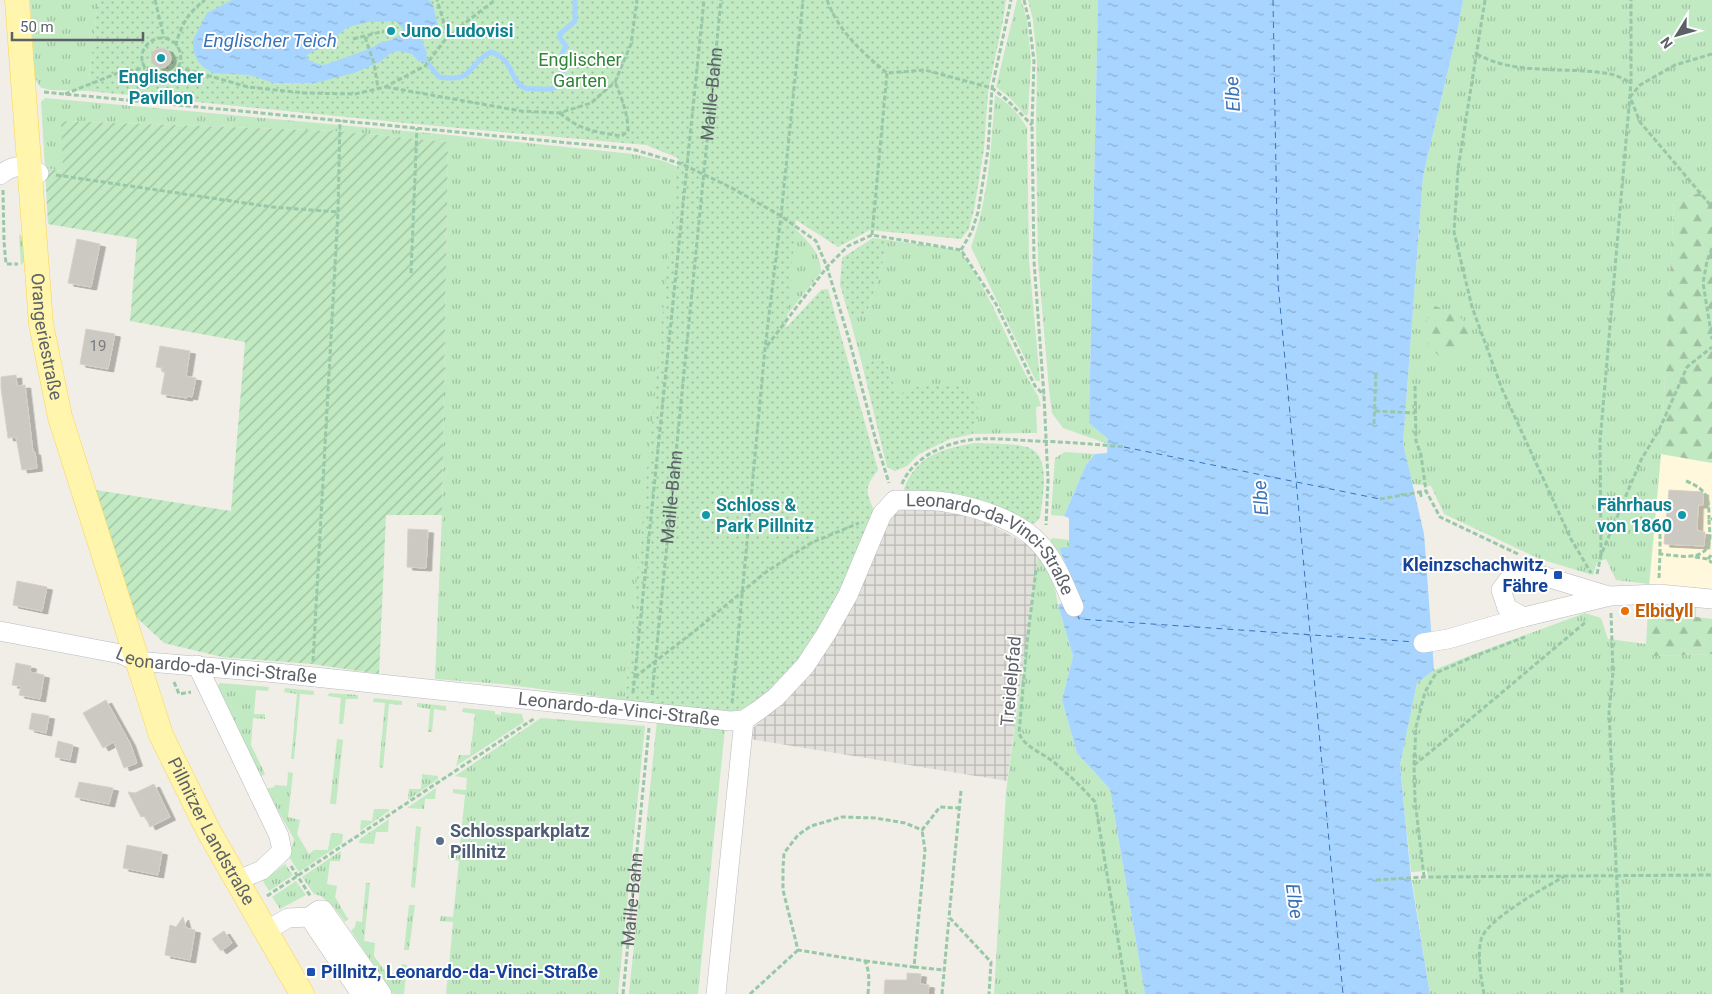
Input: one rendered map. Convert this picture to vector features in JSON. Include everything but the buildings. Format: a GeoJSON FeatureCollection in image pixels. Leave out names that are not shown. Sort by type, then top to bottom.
{"type":"FeatureCollection","features":[{"type":"Feature","properties":{"kind":"main road","name":"Orangeriestraße"},"geometry":{"type":"LineString","coordinates":[[17,0],[35,170],[41,324],[60,417],[137,661]]}},
{"type":"Feature","properties":{"kind":"main road","name":"Pillnitzer Landstraße"},"geometry":{"type":"LineString","coordinates":[[137,661],[161,735],[208,830],[236,882],[302,994]]}},
{"type":"Feature","properties":{"kind":"street"},"geometry":{"type":"LineString","coordinates":[[2,174],[14,166],[35,170]]}},
{"type":"Feature","properties":{"kind":"street","name":"Leonardo-da-Vinci-Straße"},"geometry":{"type":"LineString","coordinates":[[0,631],[121,654],[137,661],[312,676],[737,721],[776,697],[805,666],[848,595],[888,507],[944,501],[983,511],[1019,526],[1039,543],[1058,570],[1074,606]]}},
{"type":"Feature","properties":{"kind":"street"},"geometry":{"type":"LineString","coordinates":[[1524,617],[1507,608],[1502,590],[1513,574],[1533,573],[1611,604]]}},
{"type":"Feature","properties":{"kind":"street"},"geometry":{"type":"LineString","coordinates":[[1423,643],[1448,639],[1524,617],[1611,604],[1659,594],[1712,599]]}},
{"type":"Feature","properties":{"kind":"street"},"geometry":{"type":"LineString","coordinates":[[198,665],[279,836],[282,850],[262,870],[236,882]]}},
{"type":"Feature","properties":{"kind":"street"},"geometry":{"type":"LineString","coordinates":[[716,994],[737,721]]}},
{"type":"Feature","properties":{"kind":"street"},"geometry":{"type":"LineString","coordinates":[[266,931],[288,918],[314,914],[324,910],[382,994]]}},
{"type":"Feature","properties":{"kind":"street"},"geometry":{"type":"LineString","coordinates":[[314,914],[361,994]]}},
{"type":"Feature","properties":{"kind":"path"},"geometry":{"type":"LineString","coordinates":[[155,0],[164,38]]}},
{"type":"Feature","properties":{"kind":"path"},"geometry":{"type":"LineString","coordinates":[[176,44],[181,25],[193,9],[205,0]]}},
{"type":"Feature","properties":{"kind":"path"},"geometry":{"type":"LineString","coordinates":[[437,0],[448,36]]}},
{"type":"Feature","properties":{"kind":"path"},"geometry":{"type":"LineString","coordinates":[[385,87],[425,66],[448,36],[495,0]]}},
{"type":"Feature","properties":{"kind":"path"},"geometry":{"type":"LineString","coordinates":[[178,67],[248,87],[304,93],[355,94],[385,87],[521,111],[559,113],[591,103],[615,82],[631,44],[637,0]]}},
{"type":"Feature","properties":{"kind":"path"},"geometry":{"type":"LineString","coordinates":[[631,711],[704,0]]}},
{"type":"Feature","properties":{"kind":"path","name":"Maille-Bahn"},"geometry":{"type":"LineString","coordinates":[[623,994],[721,0]]}},
{"type":"Feature","properties":{"kind":"path"},"geometry":{"type":"LineString","coordinates":[[737,721],[743,592],[766,348],[803,0]]}},
{"type":"Feature","properties":{"kind":"path"},"geometry":{"type":"LineString","coordinates":[[827,0],[844,32],[862,52],[887,73],[925,70],[992,88],[1032,125]]}},
{"type":"Feature","properties":{"kind":"path"},"geometry":{"type":"LineString","coordinates":[[961,250],[972,231],[978,212],[988,150],[992,88],[1011,0]]}},
{"type":"Feature","properties":{"kind":"path","name":"Treidelpfad"},"geometry":{"type":"LineString","coordinates":[[1024,0],[1029,21],[1034,61],[1032,125],[1034,261],[1048,480],[1046,533],[1039,543],[1027,642],[1019,733],[1022,742],[1052,761],[1078,782],[1095,802],[1127,994]]}},
{"type":"Feature","properties":{"kind":"path"},"geometry":{"type":"LineString","coordinates":[[1485,0],[1458,169],[1454,232],[1472,307],[1502,389],[1571,539],[1591,573]]}},
{"type":"Feature","properties":{"kind":"path"},"geometry":{"type":"LineString","coordinates":[[1602,555],[1600,442],[1631,83],[1631,0]]}},
{"type":"Feature","properties":{"kind":"path"},"geometry":{"type":"LineString","coordinates":[[353,39],[384,31]]}},
{"type":"Feature","properties":{"kind":"path"},"geometry":{"type":"LineString","coordinates":[[365,37],[374,63],[378,88]]}},
{"type":"Feature","properties":{"kind":"path"},"geometry":{"type":"LineString","coordinates":[[164,38],[176,44],[181,55],[178,67],[170,75],[162,77],[150,74],[145,68],[142,58],[144,49],[150,42],[154,39],[164,38]]}},
{"type":"Feature","properties":{"kind":"path"},"geometry":{"type":"LineString","coordinates":[[1477,54],[1488,60],[1511,66],[1612,74],[1631,83]]}},
{"type":"Feature","properties":{"kind":"path"},"geometry":{"type":"LineString","coordinates":[[1630,97],[1640,85],[1675,65],[1712,54]]}},
{"type":"Feature","properties":{"kind":"path"},"geometry":{"type":"LineString","coordinates":[[64,94],[118,72],[145,68]]}},
{"type":"Feature","properties":{"kind":"path"},"geometry":{"type":"LineString","coordinates":[[872,234],[887,73]]}},
{"type":"Feature","properties":{"kind":"path"},"geometry":{"type":"LineString","coordinates":[[400,79],[404,90]]}},
{"type":"Feature","properties":{"kind":"path"},"geometry":{"type":"LineString","coordinates":[[559,113],[574,125],[595,132],[622,136],[628,131],[628,119],[624,102],[615,82]]}},
{"type":"Feature","properties":{"kind":"path"},"geometry":{"type":"LineString","coordinates":[[36,92],[632,149],[686,166],[730,187],[781,216],[816,241],[827,267],[849,339],[876,441],[888,507]]}},
{"type":"Feature","properties":{"kind":"path"},"geometry":{"type":"LineString","coordinates":[[1630,97],[1640,122],[1712,207]]}},
{"type":"Feature","properties":{"kind":"path"},"geometry":{"type":"LineString","coordinates":[[312,676],[338,212],[340,120]]}},
{"type":"Feature","properties":{"kind":"path"},"geometry":{"type":"LineString","coordinates":[[411,274],[417,128]]}},
{"type":"Feature","properties":{"kind":"path"},"geometry":{"type":"LineString","coordinates":[[35,170],[57,175],[272,207],[338,212]]}},
{"type":"Feature","properties":{"kind":"path"},"geometry":{"type":"LineString","coordinates":[[2,174],[3,242],[6,264],[19,264]]}},
{"type":"Feature","properties":{"kind":"path"},"geometry":{"type":"LineString","coordinates":[[4,220],[10,221]]}},
{"type":"Feature","properties":{"kind":"path"},"geometry":{"type":"LineString","coordinates":[[766,348],[827,267],[848,246],[872,234],[961,250],[996,304],[1035,386],[1044,396]]}},
{"type":"Feature","properties":{"kind":"path"},"geometry":{"type":"LineString","coordinates":[[1712,248],[1707,261],[1703,283],[1712,339]]}},
{"type":"Feature","properties":{"kind":"path"},"geometry":{"type":"LineString","coordinates":[[1622,994],[1609,712],[1613,672],[1610,587],[1596,582],[1602,555],[1641,460],[1660,428],[1686,367],[1712,347]]}},
{"type":"Feature","properties":{"kind":"path"},"geometry":{"type":"LineString","coordinates":[[1374,424],[1376,372]]}},
{"type":"Feature","properties":{"kind":"path"},"geometry":{"type":"LineString","coordinates":[[1415,386],[1416,441],[1421,455],[1426,491],[1440,517],[1524,557]]}},
{"type":"Feature","properties":{"kind":"path"},"geometry":{"type":"LineString","coordinates":[[1375,411],[1415,413]]}},
{"type":"Feature","properties":{"kind":"path"},"geometry":{"type":"LineString","coordinates":[[634,677],[766,572],[811,543],[888,507],[904,477],[922,457],[952,444],[976,439],[1046,441],[1124,447]]}},
{"type":"Feature","properties":{"kind":"path"},"geometry":{"type":"LineString","coordinates":[[1686,481],[1704,491],[1709,502],[1711,519],[1708,545],[1704,552],[1694,556]]}},
{"type":"Feature","properties":{"kind":"path"},"geometry":{"type":"LineString","coordinates":[[1380,499],[1426,491]]}},
{"type":"Feature","properties":{"kind":"path"},"geometry":{"type":"LineString","coordinates":[[1420,492],[1422,499]]}},
{"type":"Feature","properties":{"kind":"path"},"geometry":{"type":"LineString","coordinates":[[1659,594],[1660,524],[1667,524]]}},
{"type":"Feature","properties":{"kind":"path"},"geometry":{"type":"LineString","coordinates":[[1660,554],[1694,556],[1708,559],[1712,563]]}},
{"type":"Feature","properties":{"kind":"path"},"geometry":{"type":"LineString","coordinates":[[1708,559],[1712,554]]}},
{"type":"Feature","properties":{"kind":"path"},"geometry":{"type":"LineString","coordinates":[[1414,765],[1476,716],[1532,666],[1589,620]]}},
{"type":"Feature","properties":{"kind":"path"},"geometry":{"type":"LineString","coordinates":[[1424,877],[1415,800],[1414,765],[1416,727],[1426,692],[1439,670],[1530,635]]}},
{"type":"Feature","properties":{"kind":"path"},"geometry":{"type":"LineString","coordinates":[[252,907],[541,714]]}},
{"type":"Feature","properties":{"kind":"path"},"geometry":{"type":"LineString","coordinates":[[942,994],[961,791]]}},
{"type":"Feature","properties":{"kind":"path"},"geometry":{"type":"LineString","coordinates":[[914,967],[925,850],[922,830],[940,807],[959,808]]}},
{"type":"Feature","properties":{"kind":"path"},"geometry":{"type":"LineString","coordinates":[[798,950],[783,890],[783,868],[784,853],[798,835],[811,826],[842,818],[875,818],[905,824],[922,830]]}},
{"type":"Feature","properties":{"kind":"path"},"geometry":{"type":"LineString","coordinates":[[282,850],[297,876],[314,914]]}},
{"type":"Feature","properties":{"kind":"path"},"geometry":{"type":"LineString","coordinates":[[1484,994],[1480,939],[1497,918],[1566,875]]}},
{"type":"Feature","properties":{"kind":"path"},"geometry":{"type":"LineString","coordinates":[[1376,880],[1424,877],[1712,875]]}},
{"type":"Feature","properties":{"kind":"path"},"geometry":{"type":"LineString","coordinates":[[949,916],[991,962],[989,994]]}},
{"type":"Feature","properties":{"kind":"path"},"geometry":{"type":"LineString","coordinates":[[798,950],[865,961],[944,970]]}},
{"type":"Feature","properties":{"kind":"path"},"geometry":{"type":"LineString","coordinates":[[750,994],[798,950]]}},
{"type":"Feature","properties":{"kind":"path"},"geometry":{"type":"LineString","coordinates":[[865,961],[868,968],[868,994]]}},
{"type":"Feature","properties":{"kind":"shaded area"},"geometry":{"type":"Polygon","coordinates":[[[1661,454],[1712,463],[1712,589],[1650,584],[1661,454]]]}},
{"type":"Feature","properties":{"kind":"shaded area"},"geometry":{"type":"Polygon","coordinates":[[[945,509],[982,520],[1039,551],[1007,781],[749,739],[750,731],[781,702],[887,519],[900,510],[945,509]]]}},
{"type":"Feature","properties":{"kind":"green space"},"geometry":{"type":"Polygon","coordinates":[[[30,0],[98,0],[88,91],[49,90],[40,87],[35,78],[30,0]]]}},
{"type":"Feature","properties":{"kind":"green space","name":"Englischer Garten"},"geometry":{"type":"Polygon","coordinates":[[[98,0],[1006,0],[988,92],[984,149],[974,210],[969,229],[961,239],[870,230],[838,247],[796,220],[786,328],[821,290],[828,289],[878,470],[871,480],[868,489],[869,498],[874,510],[844,593],[799,664],[772,691],[750,707],[733,712],[706,711],[625,700],[678,158],[646,145],[88,91],[98,0]]]}},
{"type":"Feature","properties":{"kind":"green space"},"geometry":{"type":"Polygon","coordinates":[[[1017,0],[1021,0],[1027,20],[1031,61],[1028,114],[1026,116],[1009,97],[996,87],[1017,0]]]}},
{"type":"Feature","properties":{"kind":"green space"},"geometry":{"type":"Polygon","coordinates":[[[1028,0],[1098,0],[1089,423],[1108,439],[1108,444],[1063,428],[1052,413],[1038,261],[1037,63],[1033,20],[1028,0]]]}},
{"type":"Feature","properties":{"kind":"green space"},"geometry":{"type":"Polygon","coordinates":[[[1463,0],[1712,0],[1712,189],[1674,201],[1661,454],[1649,584],[1616,580],[1606,559],[1597,562],[1593,575],[1540,559],[1444,514],[1431,486],[1412,484],[1403,443],[1423,176],[1463,0]]]}},
{"type":"Feature","properties":{"kind":"green space"},"geometry":{"type":"Polygon","coordinates":[[[995,95],[1013,109],[1027,128],[1029,260],[1040,381],[1036,381],[971,247],[982,210],[985,191],[995,95]]]}},
{"type":"Feature","properties":{"kind":"green space"},"geometry":{"type":"Polygon","coordinates":[[[45,98],[633,154],[664,161],[678,167],[625,700],[502,684],[435,679],[442,515],[448,142],[337,131],[62,121],[63,171],[45,168],[41,102],[45,98]]]}},
{"type":"Feature","properties":{"kind":"green space"},"geometry":{"type":"Polygon","coordinates":[[[61,121],[337,131],[448,142],[442,515],[386,515],[379,674],[312,664],[222,657],[164,643],[135,616],[95,490],[231,511],[245,342],[130,321],[137,239],[48,224],[45,168],[63,171],[61,121]]]}},
{"type":"Feature","properties":{"kind":"green space"},"geometry":{"type":"Polygon","coordinates":[[[1712,189],[1712,463],[1661,454],[1674,201],[1712,189]]]}},
{"type":"Feature","properties":{"kind":"green space"},"geometry":{"type":"Polygon","coordinates":[[[795,229],[816,253],[821,272],[786,316],[795,229]]]}},
{"type":"Feature","properties":{"kind":"green space"},"geometry":{"type":"Polygon","coordinates":[[[19,234],[23,237],[25,261],[21,265],[19,234]]]}},
{"type":"Feature","properties":{"kind":"green space"},"geometry":{"type":"Polygon","coordinates":[[[873,238],[888,240],[881,269],[867,313],[850,319],[840,285],[842,258],[873,238]]]}},
{"type":"Feature","properties":{"kind":"green space"},"geometry":{"type":"Polygon","coordinates":[[[888,240],[959,250],[982,285],[1018,360],[1038,396],[1041,406],[1036,407],[1037,433],[973,434],[980,413],[927,383],[897,396],[885,358],[862,364],[850,319],[867,313],[888,240]]]}},
{"type":"Feature","properties":{"kind":"green space"},"geometry":{"type":"Polygon","coordinates":[[[1435,306],[1457,314],[1472,330],[1465,347],[1447,363],[1428,346],[1424,324],[1435,306]]]}},
{"type":"Feature","properties":{"kind":"green space"},"geometry":{"type":"Polygon","coordinates":[[[885,358],[897,395],[927,383],[967,388],[980,413],[973,434],[950,439],[919,454],[907,466],[895,471],[887,467],[862,364],[885,358]]]}},
{"type":"Feature","properties":{"kind":"green space"},"geometry":{"type":"Polygon","coordinates":[[[976,443],[1008,444],[1027,447],[1035,452],[1043,468],[1044,489],[1040,518],[1034,524],[1002,508],[966,496],[907,493],[904,489],[909,477],[916,468],[932,455],[976,443]]]}},
{"type":"Feature","properties":{"kind":"green space"},"geometry":{"type":"Polygon","coordinates":[[[1065,452],[1095,454],[1086,465],[1064,516],[1051,515],[1055,458],[1065,452]]]}},
{"type":"Feature","properties":{"kind":"green space"},"geometry":{"type":"Polygon","coordinates":[[[1052,538],[1069,540],[1069,548],[1059,548],[1079,596],[1049,543],[1052,538]]]}},
{"type":"Feature","properties":{"kind":"green space"},"geometry":{"type":"Polygon","coordinates":[[[1039,551],[1055,589],[1073,656],[1062,700],[1077,753],[1110,789],[1145,994],[994,994],[1006,792],[1039,551]]]}},
{"type":"Feature","properties":{"kind":"green space"},"geometry":{"type":"Polygon","coordinates":[[[1663,604],[1696,605],[1696,617],[1712,619],[1712,654],[1654,656],[1646,644],[1648,610],[1663,604]]]}},
{"type":"Feature","properties":{"kind":"green space"},"geometry":{"type":"Polygon","coordinates":[[[1585,613],[1601,618],[1608,639],[1646,644],[1654,656],[1712,654],[1712,994],[1430,994],[1412,880],[1428,879],[1427,871],[1411,872],[1400,765],[1417,683],[1434,670],[1585,613]]]}},
{"type":"Feature","properties":{"kind":"green space"},"geometry":{"type":"Polygon","coordinates":[[[220,683],[269,687],[268,691],[256,690],[254,714],[265,714],[265,719],[253,718],[251,745],[265,774],[260,777],[217,687],[220,683]]]}},
{"type":"Feature","properties":{"kind":"green space"},"geometry":{"type":"Polygon","coordinates":[[[285,688],[314,691],[314,695],[300,694],[294,759],[291,759],[297,694],[284,692],[285,688]]]}},
{"type":"Feature","properties":{"kind":"green space"},"geometry":{"type":"Polygon","coordinates":[[[329,693],[358,695],[358,699],[346,699],[343,724],[339,724],[341,698],[328,696],[329,693]]]}},
{"type":"Feature","properties":{"kind":"green space"},"geometry":{"type":"Polygon","coordinates":[[[374,698],[402,701],[402,705],[389,704],[383,768],[379,767],[385,703],[373,702],[374,698]]]}},
{"type":"Feature","properties":{"kind":"green space"},"geometry":{"type":"Polygon","coordinates":[[[417,703],[446,706],[446,711],[434,709],[432,732],[428,732],[430,709],[417,707],[417,703]]]}},
{"type":"Feature","properties":{"kind":"green space"},"geometry":{"type":"Polygon","coordinates":[[[463,708],[495,711],[495,714],[501,715],[501,712],[522,714],[524,722],[456,766],[459,755],[470,755],[475,714],[462,712],[463,708]]]}},
{"type":"Feature","properties":{"kind":"green space"},"geometry":{"type":"Polygon","coordinates":[[[541,718],[645,726],[618,994],[446,994],[448,973],[434,971],[435,966],[449,967],[453,922],[440,921],[441,916],[453,917],[459,861],[448,859],[448,855],[459,855],[465,795],[453,793],[453,789],[466,790],[467,778],[455,776],[541,718]]]}},
{"type":"Feature","properties":{"kind":"green space"},"geometry":{"type":"Polygon","coordinates":[[[657,720],[725,728],[698,994],[629,994],[657,720]]]}},
{"type":"Feature","properties":{"kind":"green space"},"geometry":{"type":"Polygon","coordinates":[[[337,739],[343,740],[336,804],[330,804],[337,739]]]}},
{"type":"Feature","properties":{"kind":"green space"},"geometry":{"type":"Polygon","coordinates":[[[288,772],[293,773],[288,817],[300,820],[297,834],[309,854],[314,850],[328,850],[331,833],[343,834],[342,843],[299,872],[289,857],[294,839],[266,789],[275,785],[287,786],[288,772]]]}},
{"type":"Feature","properties":{"kind":"green space"},"geometry":{"type":"Polygon","coordinates":[[[422,774],[438,776],[438,779],[408,800],[409,789],[421,789],[422,774]]]}},
{"type":"Feature","properties":{"kind":"green space"},"geometry":{"type":"Polygon","coordinates":[[[436,788],[435,799],[425,799],[424,809],[407,808],[436,788]]]}},
{"type":"Feature","properties":{"kind":"green space"},"geometry":{"type":"Polygon","coordinates":[[[374,809],[389,809],[389,811],[360,831],[361,820],[372,821],[374,809]]]}},
{"type":"Feature","properties":{"kind":"green space"},"geometry":{"type":"Polygon","coordinates":[[[389,819],[388,832],[376,832],[374,844],[359,843],[360,839],[389,819]]]}},
{"type":"Feature","properties":{"kind":"green space"},"geometry":{"type":"Polygon","coordinates":[[[416,826],[421,827],[415,888],[411,887],[416,826]]]}},
{"type":"Feature","properties":{"kind":"green space"},"geometry":{"type":"Polygon","coordinates":[[[341,851],[340,861],[330,861],[327,884],[337,886],[335,897],[348,919],[345,922],[333,906],[321,896],[314,894],[302,877],[341,851]]]}},
{"type":"Feature","properties":{"kind":"green space"},"geometry":{"type":"Polygon","coordinates":[[[285,864],[293,875],[269,891],[263,881],[285,864]]]}},
{"type":"Feature","properties":{"kind":"green space"},"geometry":{"type":"Polygon","coordinates":[[[296,881],[306,895],[280,909],[272,897],[296,881]]]}},
{"type":"Feature","properties":{"kind":"green space"},"geometry":{"type":"Polygon","coordinates":[[[366,883],[370,883],[364,941],[375,943],[374,956],[389,977],[399,978],[402,964],[407,965],[404,994],[393,994],[351,931],[355,927],[356,921],[362,922],[366,883]]]}},
{"type":"Feature","properties":{"kind":"green space"},"geometry":{"type":"Polygon","coordinates":[[[409,905],[415,905],[409,950],[404,950],[409,905]]]}},
{"type":"Feature","properties":{"kind":"water","name":"Englischer Teich"},"geometry":{"type":"Polygon","coordinates":[[[232,0],[429,0],[433,5],[439,29],[430,38],[425,36],[422,41],[427,53],[425,60],[419,62],[412,54],[398,51],[391,53],[380,62],[354,73],[315,83],[274,83],[249,75],[213,73],[203,67],[197,60],[193,50],[193,40],[207,13],[232,0]],[[396,21],[368,22],[346,28],[328,44],[307,55],[307,59],[323,65],[330,63],[369,49],[382,42],[392,40],[401,34],[403,29],[396,21]]]}},
{"type":"Feature","properties":{"kind":"water","name":"Elbe"},"geometry":{"type":"Polygon","coordinates":[[[1098,0],[1463,0],[1423,176],[1403,443],[1424,534],[1434,670],[1417,683],[1400,765],[1411,878],[1430,994],[1145,994],[1110,789],[1077,753],[1062,700],[1073,656],[1058,605],[1079,595],[1059,548],[1069,547],[1069,518],[1064,516],[1086,465],[1095,454],[1107,453],[1108,439],[1089,423],[1098,0]]]}},
{"type":"Feature","properties":{"kind":"waterway"},"geometry":{"type":"LineString","coordinates":[[422,55],[439,77],[451,78],[465,75],[483,57],[491,52],[504,60],[517,81],[525,88],[556,88],[563,84],[564,80],[561,61],[566,46],[560,38],[560,34],[575,21],[575,0]]}},
{"type":"Feature","properties":{"kind":"ferry route"},"geometry":{"type":"LineString","coordinates":[[1273,0],[1278,283],[1343,994]]}},
{"type":"Feature","properties":{"kind":"ferry route"},"geometry":{"type":"LineString","coordinates":[[1124,447],[1380,499]]}},
{"type":"Feature","properties":{"kind":"ferry route"},"geometry":{"type":"LineString","coordinates":[[1077,614],[1079,619],[1415,642]]}},
{"type":"Feature","properties":{"kind":"place","name":"Juno Ludovisi"},"geometry":{"type":"Point","coordinates":[391,31]}},
{"type":"Feature","properties":{"kind":"place","name":"Englischer Pavillon"},"geometry":{"type":"Point","coordinates":[161,58]}},
{"type":"Feature","properties":{"kind":"place","name":"Schloss & Park Pillnitz"},"geometry":{"type":"Point","coordinates":[706,515]}},
{"type":"Feature","properties":{"kind":"place","name":"Fährhaus von 1860"},"geometry":{"type":"Point","coordinates":[1682,515]}},
{"type":"Feature","properties":{"kind":"place","name":"Kleinzschachwitz, Fähre"},"geometry":{"type":"Point","coordinates":[1558,575]}},
{"type":"Feature","properties":{"kind":"place","name":"Elbidyll"},"geometry":{"type":"Point","coordinates":[1625,611]}},
{"type":"Feature","properties":{"kind":"place","name":"Schlossparkplatz Pillnitz"},"geometry":{"type":"Point","coordinates":[440,841]}},
{"type":"Feature","properties":{"kind":"place","name":"Pillnitz, Leonardo-da-Vinci-Straße"},"geometry":{"type":"Point","coordinates":[311,972]}}]}
